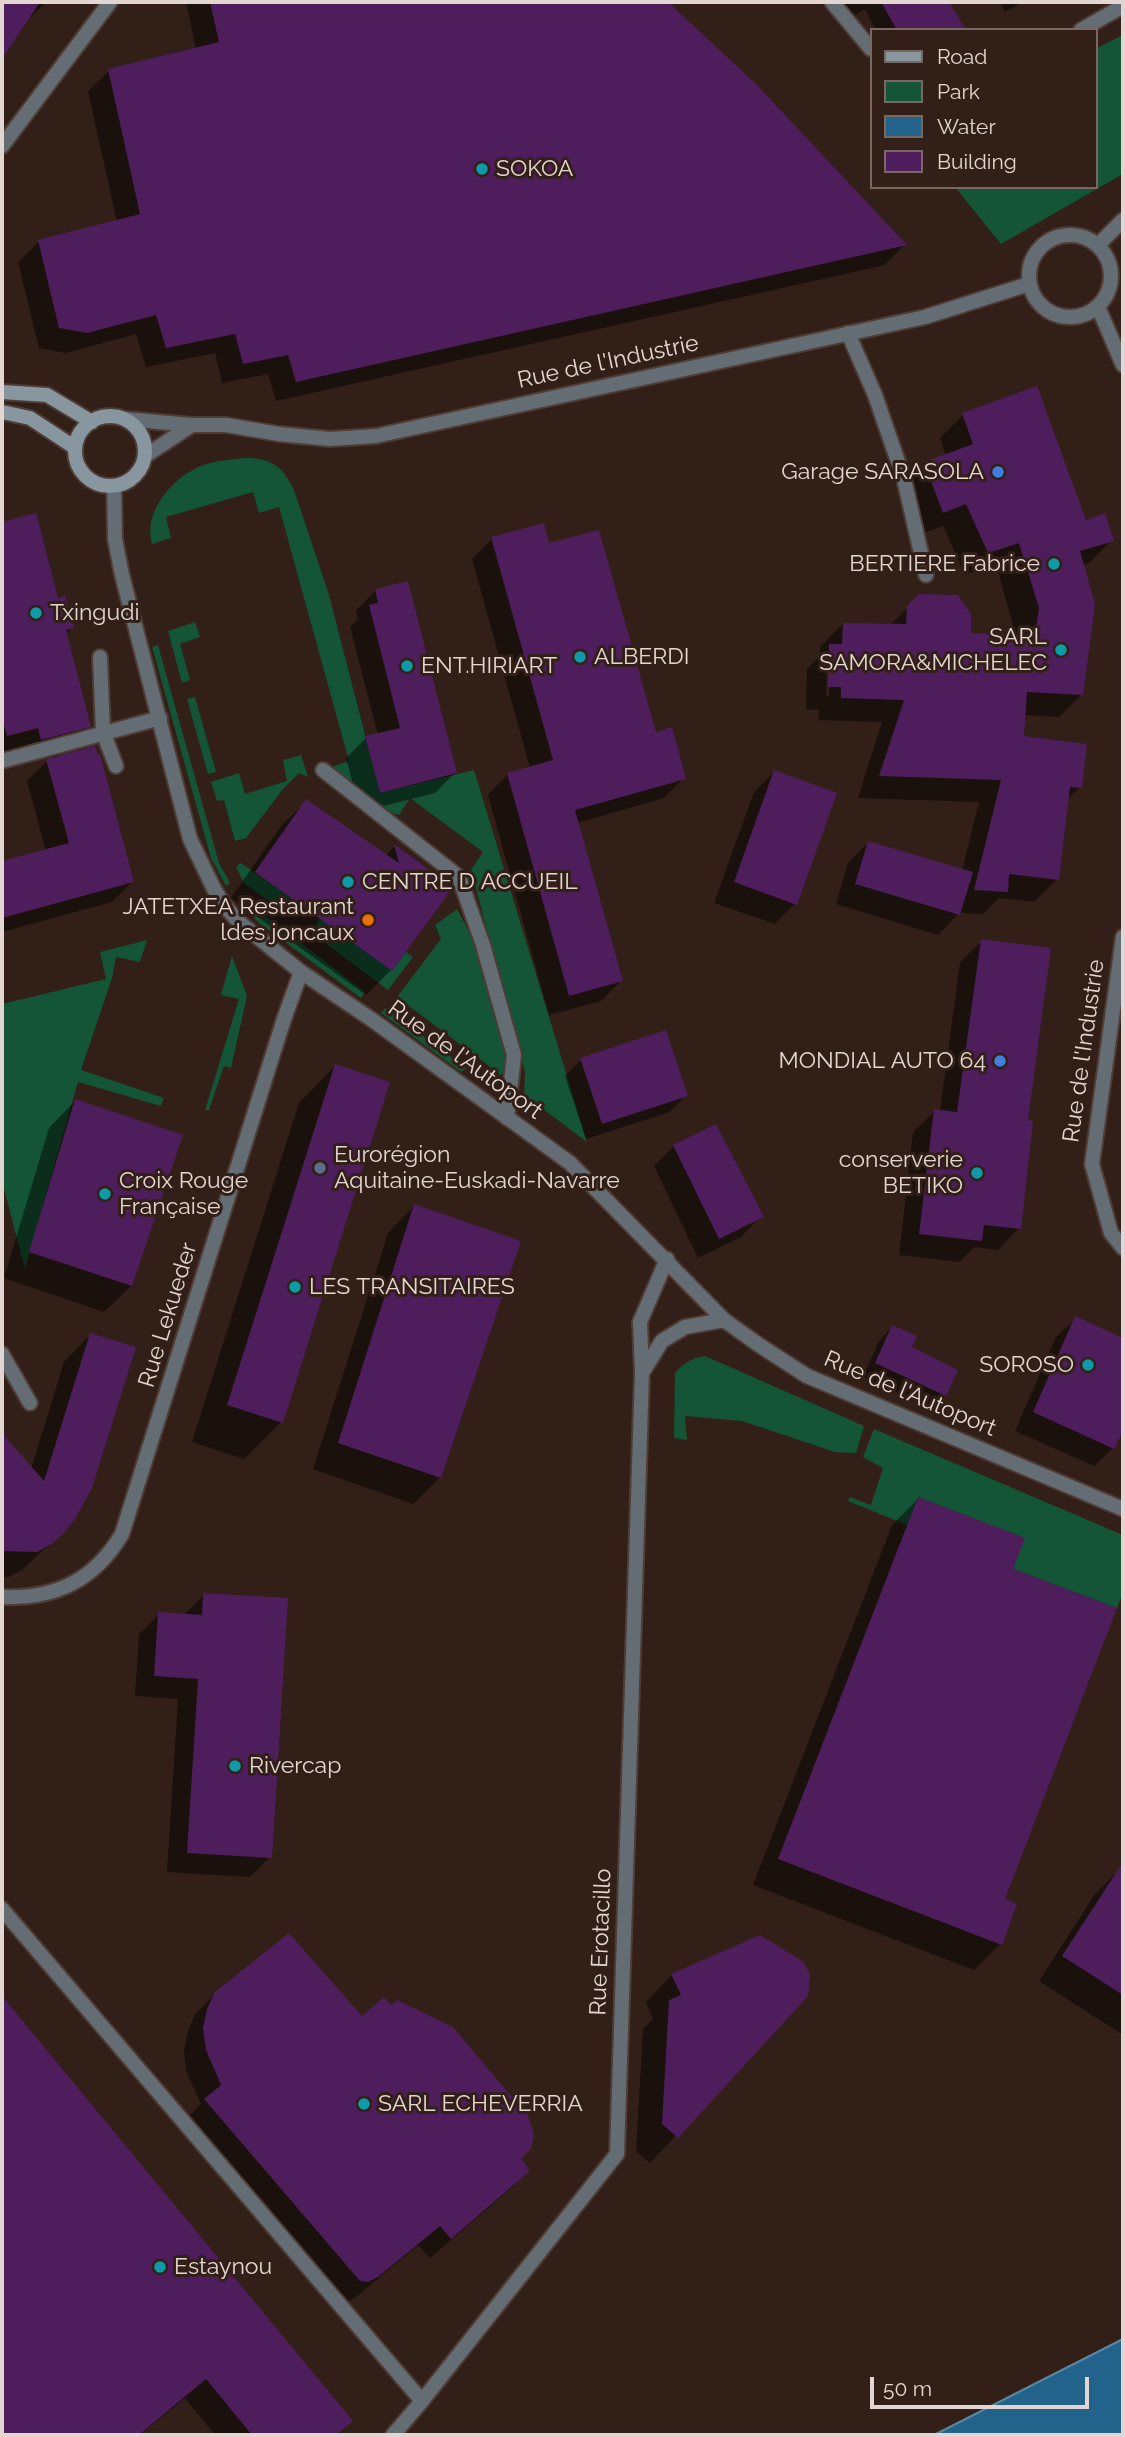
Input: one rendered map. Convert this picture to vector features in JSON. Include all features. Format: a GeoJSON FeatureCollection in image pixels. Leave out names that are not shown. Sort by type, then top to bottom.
{"type":"FeatureCollection","features":[{"type":"Feature","properties":{"kind":"street"},"geometry":{"type":"LineString","coordinates":[[2,146],[110,2]]}},
{"type":"Feature","properties":{"kind":"street"},"geometry":{"type":"LineString","coordinates":[[832,2],[870,49]]}},
{"type":"Feature","properties":{"kind":"street"},"geometry":{"type":"LineString","coordinates":[[1084,28],[1123,6]]}},
{"type":"Feature","properties":{"kind":"street"},"geometry":{"type":"LineString","coordinates":[[1098,245],[1123,220]]}},
{"type":"Feature","properties":{"kind":"street"},"geometry":{"type":"LineString","coordinates":[[1074,234],[1098,245],[1111,267],[1111,282],[1098,307],[1071,317],[1044,309],[1029,284],[1028,271],[1039,248],[1061,235],[1074,234]]}},
{"type":"Feature","properties":{"kind":"street","name":"Rue de l'Industrie"},"geometry":{"type":"LineString","coordinates":[[92,422],[113,416],[192,425],[226,425],[330,439],[376,436],[925,317],[1029,284]]}},
{"type":"Feature","properties":{"kind":"street"},"geometry":{"type":"LineString","coordinates":[[1098,307],[1123,365]]}},
{"type":"Feature","properties":{"kind":"street"},"geometry":{"type":"LineString","coordinates":[[848,333],[875,395],[904,479],[926,575]]}},
{"type":"Feature","properties":{"kind":"street"},"geometry":{"type":"LineString","coordinates":[[2,392],[47,395],[92,422],[78,435],[74,447],[83,475],[92,482],[114,485],[123,482],[140,469],[145,456],[192,425]]}},
{"type":"Feature","properties":{"kind":"street"},"geometry":{"type":"LineString","coordinates":[[2,412],[30,418],[74,447]]}},
{"type":"Feature","properties":{"kind":"street"},"geometry":{"type":"LineString","coordinates":[[125,419],[138,430],[145,456]]}},
{"type":"Feature","properties":{"kind":"street","name":"Rue de l'Autoport"},"geometry":{"type":"LineString","coordinates":[[114,485],[115,540],[122,575],[190,839],[223,905],[240,923],[301,972],[371,1019],[570,1163],[724,1320],[807,1376],[1123,1508]]}},
{"type":"Feature","properties":{"kind":"street"},"geometry":{"type":"LineString","coordinates":[[100,657],[103,733],[116,766]]}},
{"type":"Feature","properties":{"kind":"street"},"geometry":{"type":"LineString","coordinates":[[2,761],[160,718]]}},
{"type":"Feature","properties":{"kind":"street"},"geometry":{"type":"LineString","coordinates":[[323,770],[459,877],[483,945],[514,1055],[507,1118]]}},
{"type":"Feature","properties":{"kind":"street","name":"Rue de l'Industrie"},"geometry":{"type":"LineString","coordinates":[[1123,937],[1092,1164],[1111,1233],[1123,1248]]}},
{"type":"Feature","properties":{"kind":"street","name":"Rue Lekueder"},"geometry":{"type":"LineString","coordinates":[[2,1597],[27,1598],[50,1594],[73,1585],[110,1554],[122,1534],[301,972]]}},
{"type":"Feature","properties":{"kind":"street","name":"Rue Erotacillo"},"geometry":{"type":"LineString","coordinates":[[393,2435],[617,2154],[642,1373],[640,1322],[667,1259]]}},
{"type":"Feature","properties":{"kind":"street"},"geometry":{"type":"LineString","coordinates":[[642,1373],[663,1341],[685,1327],[724,1320]]}},
{"type":"Feature","properties":{"kind":"street"},"geometry":{"type":"LineString","coordinates":[[2,1354],[30,1403]]}},
{"type":"Feature","properties":{"kind":"street"},"geometry":{"type":"LineString","coordinates":[[2,1909],[422,2401]]}},
{"type":"Feature","properties":{"kind":"green space"},"geometry":{"type":"Polygon","coordinates":[[[1123,35],[1123,174],[1097,189],[1097,48],[1123,35]]]}},
{"type":"Feature","properties":{"kind":"green space"},"geometry":{"type":"Polygon","coordinates":[[[957,189],[1097,189],[1001,244],[957,189]]]}},
{"type":"Feature","properties":{"kind":"green space"},"geometry":{"type":"Polygon","coordinates":[[[245,458],[275,465],[281,469],[294,490],[329,595],[380,793],[474,770],[587,1142],[524,1095],[525,1072],[471,870],[483,852],[410,798],[399,815],[371,802],[332,767],[349,761],[279,507],[259,513],[253,492],[166,517],[171,538],[152,544],[150,533],[154,512],[173,484],[204,465],[245,458]]]}},
{"type":"Feature","properties":{"kind":"green space"},"geometry":{"type":"Polygon","coordinates":[[[195,622],[200,637],[180,644],[190,680],[182,683],[168,631],[195,622]]]}},
{"type":"Feature","properties":{"kind":"green space"},"geometry":{"type":"Polygon","coordinates":[[[158,645],[219,863],[230,883],[226,886],[211,858],[152,647],[158,645]]]}},
{"type":"Feature","properties":{"kind":"green space"},"geometry":{"type":"Polygon","coordinates":[[[195,697],[216,772],[208,774],[187,699],[195,697]]]}},
{"type":"Feature","properties":{"kind":"green space"},"geometry":{"type":"Polygon","coordinates":[[[301,755],[308,777],[299,773],[283,789],[246,838],[235,841],[224,800],[217,801],[211,782],[239,773],[245,794],[287,781],[283,760],[301,755]]]}},
{"type":"Feature","properties":{"kind":"green space"},"geometry":{"type":"Polygon","coordinates":[[[241,863],[299,903],[289,916],[244,883],[236,867],[241,863]]]}},
{"type":"Feature","properties":{"kind":"green space"},"geometry":{"type":"Polygon","coordinates":[[[247,902],[365,992],[361,998],[259,923],[241,904],[247,902]]]}},
{"type":"Feature","properties":{"kind":"green space"},"geometry":{"type":"Polygon","coordinates":[[[457,909],[475,943],[508,1065],[501,1075],[397,997],[441,939],[435,925],[457,909]]]}},
{"type":"Feature","properties":{"kind":"green space"},"geometry":{"type":"Polygon","coordinates":[[[320,918],[392,971],[406,952],[413,957],[388,990],[313,934],[320,918]]]}},
{"type":"Feature","properties":{"kind":"green space"},"geometry":{"type":"Polygon","coordinates":[[[147,940],[140,962],[116,957],[112,978],[81,1070],[164,1098],[161,1106],[78,1082],[25,1269],[2,1181],[2,1004],[106,979],[100,952],[147,940]]]}},
{"type":"Feature","properties":{"kind":"green space"},"geometry":{"type":"Polygon","coordinates":[[[232,956],[247,996],[231,1068],[224,1066],[209,1110],[205,1110],[239,999],[221,995],[232,956]]]}},
{"type":"Feature","properties":{"kind":"green space"},"geometry":{"type":"Polygon","coordinates":[[[385,1008],[466,1068],[461,1072],[381,1013],[385,1008]]]}},
{"type":"Feature","properties":{"kind":"green space"},"geometry":{"type":"Polygon","coordinates":[[[705,1356],[864,1426],[856,1453],[835,1452],[742,1421],[685,1416],[687,1440],[674,1438],[675,1373],[688,1362],[705,1356]]]}},
{"type":"Feature","properties":{"kind":"green space"},"geometry":{"type":"Polygon","coordinates":[[[874,1429],[1123,1535],[1123,1593],[1117,1608],[1013,1569],[1024,1538],[918,1497],[907,1525],[848,1501],[850,1497],[871,1505],[883,1468],[863,1457],[874,1429]]]}},
{"type":"Feature","properties":{"kind":"water"},"geometry":{"type":"Polygon","coordinates":[[[1123,2339],[1123,2435],[934,2435],[1123,2339]]]}},
{"type":"Feature","properties":{"kind":"building"},"geometry":{"type":"Polygon","coordinates":[[[2,2],[40,2],[2,59],[2,2]]]}},
{"type":"Feature","properties":{"kind":"building","name":"SOKOA"},"geometry":{"type":"Polygon","coordinates":[[[210,2],[668,2],[756,84],[907,245],[296,382],[288,355],[243,364],[235,334],[166,348],[156,315],[87,333],[59,328],[38,240],[140,214],[108,69],[219,42],[210,2]]]}},
{"type":"Feature","properties":{"kind":"building"},"geometry":{"type":"Polygon","coordinates":[[[881,2],[949,2],[965,28],[896,28],[881,2]]]}},
{"type":"Feature","properties":{"kind":"building"},"geometry":{"type":"Polygon","coordinates":[[[1037,386],[1086,520],[1105,513],[1114,541],[1080,551],[1095,604],[1083,695],[1027,692],[1024,736],[1087,744],[1082,788],[1070,787],[1059,880],[1009,874],[1008,892],[974,890],[1001,780],[879,776],[904,700],[841,698],[841,687],[828,687],[829,644],[842,644],[843,623],[906,624],[907,606],[919,594],[958,595],[971,614],[971,633],[1035,635],[1039,608],[1019,543],[988,553],[966,504],[943,513],[924,462],[973,444],[962,413],[1037,386]]]}},
{"type":"Feature","properties":{"kind":"building","name":"Txingudi"},"geometry":{"type":"Polygon","coordinates":[[[36,513],[58,598],[65,596],[74,628],[66,630],[91,727],[41,740],[38,728],[7,736],[2,718],[2,522],[36,513]]]}},
{"type":"Feature","properties":{"kind":"building","name":"ALBERDI"},"geometry":{"type":"Polygon","coordinates":[[[544,523],[549,543],[599,530],[656,732],[672,727],[686,779],[575,810],[623,981],[569,996],[507,773],[553,760],[491,537],[544,523]]]}},
{"type":"Feature","properties":{"kind":"building","name":"ENT.HIRIART"},"geometry":{"type":"Polygon","coordinates":[[[408,581],[457,773],[380,793],[365,736],[400,728],[369,605],[378,603],[375,589],[408,581]]]}},
{"type":"Feature","properties":{"kind":"building"},"geometry":{"type":"Polygon","coordinates":[[[95,746],[98,755],[100,754],[134,882],[2,918],[2,861],[69,843],[46,759],[95,746]]]}},
{"type":"Feature","properties":{"kind":"building"},"geometry":{"type":"Polygon","coordinates":[[[774,770],[837,793],[797,905],[734,882],[774,770]]]}},
{"type":"Feature","properties":{"kind":"building","name":"CENTRE D ACCUEIL"},"geometry":{"type":"Polygon","coordinates":[[[306,799],[399,863],[394,844],[447,883],[446,886],[451,890],[392,971],[255,872],[306,799]]]}},
{"type":"Feature","properties":{"kind":"building"},"geometry":{"type":"Polygon","coordinates":[[[868,841],[973,872],[960,915],[855,884],[868,841]]]}},
{"type":"Feature","properties":{"kind":"building"},"geometry":{"type":"Polygon","coordinates":[[[981,939],[1051,948],[1028,1120],[1033,1121],[1021,1229],[984,1225],[982,1241],[919,1234],[934,1109],[957,1112],[981,939]]]}},
{"type":"Feature","properties":{"kind":"building"},"geometry":{"type":"Polygon","coordinates":[[[666,1030],[688,1096],[602,1124],[580,1058],[666,1030]]]}},
{"type":"Feature","properties":{"kind":"building","name":"LES TRANSITAIRES"},"geometry":{"type":"Polygon","coordinates":[[[335,1064],[390,1082],[283,1423],[227,1405],[335,1064]]]}},
{"type":"Feature","properties":{"kind":"building","name":"Croix Rouge Française"},"geometry":{"type":"Polygon","coordinates":[[[75,1099],[183,1135],[132,1286],[29,1252],[75,1099]]]}},
{"type":"Feature","properties":{"kind":"building"},"geometry":{"type":"Polygon","coordinates":[[[716,1124],[764,1217],[719,1239],[673,1145],[716,1124]]]}},
{"type":"Feature","properties":{"kind":"building"},"geometry":{"type":"Polygon","coordinates":[[[414,1204],[521,1241],[441,1478],[338,1443],[414,1204]]]}},
{"type":"Feature","properties":{"kind":"building","name":"SOROSO"},"geometry":{"type":"Polygon","coordinates":[[[1075,1316],[1123,1338],[1123,1431],[1114,1449],[1033,1412],[1075,1316]]]}},
{"type":"Feature","properties":{"kind":"building"},"geometry":{"type":"Polygon","coordinates":[[[892,1325],[917,1336],[912,1347],[958,1370],[946,1396],[875,1363],[892,1325]]]}},
{"type":"Feature","properties":{"kind":"building"},"geometry":{"type":"Polygon","coordinates":[[[90,1333],[136,1347],[92,1488],[75,1519],[51,1544],[37,1552],[2,1551],[2,1433],[44,1481],[90,1333]]]}},
{"type":"Feature","properties":{"kind":"building"},"geometry":{"type":"Polygon","coordinates":[[[918,1497],[1025,1538],[1013,1569],[1117,1608],[1005,1899],[1017,1904],[1002,1945],[778,1859],[918,1497]]]}},
{"type":"Feature","properties":{"kind":"building","name":"Rivercap"},"geometry":{"type":"Polygon","coordinates":[[[203,1593],[288,1598],[272,1858],[187,1853],[198,1679],[154,1676],[158,1612],[202,1615],[203,1593]]]}},
{"type":"Feature","properties":{"kind":"building"},"geometry":{"type":"Polygon","coordinates":[[[1123,1862],[1123,1995],[1062,1956],[1123,1862]]]}},
{"type":"Feature","properties":{"kind":"building","name":"SARL ECHEVERRIA"},"geometry":{"type":"Polygon","coordinates":[[[289,1933],[362,2016],[384,1997],[391,2005],[397,2000],[453,2027],[511,2096],[526,2109],[534,2134],[531,2149],[521,2158],[530,2171],[451,2239],[440,2226],[378,2277],[368,2282],[360,2281],[204,2099],[221,2085],[206,2050],[203,2028],[207,2009],[215,1992],[289,1933]]]}},
{"type":"Feature","properties":{"kind":"building"},"geometry":{"type":"Polygon","coordinates":[[[760,1935],[804,1962],[810,1975],[808,1996],[678,2138],[662,2124],[669,2000],[681,1995],[671,1974],[760,1935]]]}},
{"type":"Feature","properties":{"kind":"building","name":"Estaynou"},"geometry":{"type":"Polygon","coordinates":[[[2,1996],[353,2421],[336,2435],[252,2435],[206,2379],[139,2435],[2,2435],[2,1996]]]}},
{"type":"Feature","properties":{"kind":"place","name":"SOKOA"},"geometry":{"type":"Point","coordinates":[482,169]}},
{"type":"Feature","properties":{"kind":"place","name":"Garage SARASOLA"},"geometry":{"type":"Point","coordinates":[998,472]}},
{"type":"Feature","properties":{"kind":"place","name":"BERTIERE Fabrice"},"geometry":{"type":"Point","coordinates":[1054,564]}},
{"type":"Feature","properties":{"kind":"place","name":"Txingudi"},"geometry":{"type":"Point","coordinates":[36,613]}},
{"type":"Feature","properties":{"kind":"place","name":"SARL SAMORA&MICHELEC"},"geometry":{"type":"Point","coordinates":[1061,650]}},
{"type":"Feature","properties":{"kind":"place","name":"ALBERDI"},"geometry":{"type":"Point","coordinates":[580,657]}},
{"type":"Feature","properties":{"kind":"place","name":"ENT.HIRIART"},"geometry":{"type":"Point","coordinates":[407,666]}},
{"type":"Feature","properties":{"kind":"place","name":"CENTRE D ACCUEIL"},"geometry":{"type":"Point","coordinates":[348,882]}},
{"type":"Feature","properties":{"kind":"place","name":"JATETXEA Restaurant ldes joncaux"},"geometry":{"type":"Point","coordinates":[368,920]}},
{"type":"Feature","properties":{"kind":"place","name":"MONDIAL AUTO 64"},"geometry":{"type":"Point","coordinates":[1000,1061]}},
{"type":"Feature","properties":{"kind":"place","name":"Eurorégion Aquitaine-Euskadi-Navarre"},"geometry":{"type":"Point","coordinates":[320,1168]}},
{"type":"Feature","properties":{"kind":"place","name":"conserverie BETIKO"},"geometry":{"type":"Point","coordinates":[977,1173]}},
{"type":"Feature","properties":{"kind":"place","name":"Croix Rouge Française"},"geometry":{"type":"Point","coordinates":[105,1194]}},
{"type":"Feature","properties":{"kind":"place","name":"LES TRANSITAIRES"},"geometry":{"type":"Point","coordinates":[295,1287]}},
{"type":"Feature","properties":{"kind":"place","name":"SOROSO"},"geometry":{"type":"Point","coordinates":[1088,1365]}},
{"type":"Feature","properties":{"kind":"place","name":"Rivercap"},"geometry":{"type":"Point","coordinates":[235,1766]}},
{"type":"Feature","properties":{"kind":"place","name":"SARL ECHEVERRIA"},"geometry":{"type":"Point","coordinates":[364,2104]}},
{"type":"Feature","properties":{"kind":"place","name":"Estaynou"},"geometry":{"type":"Point","coordinates":[160,2267]}}]}
